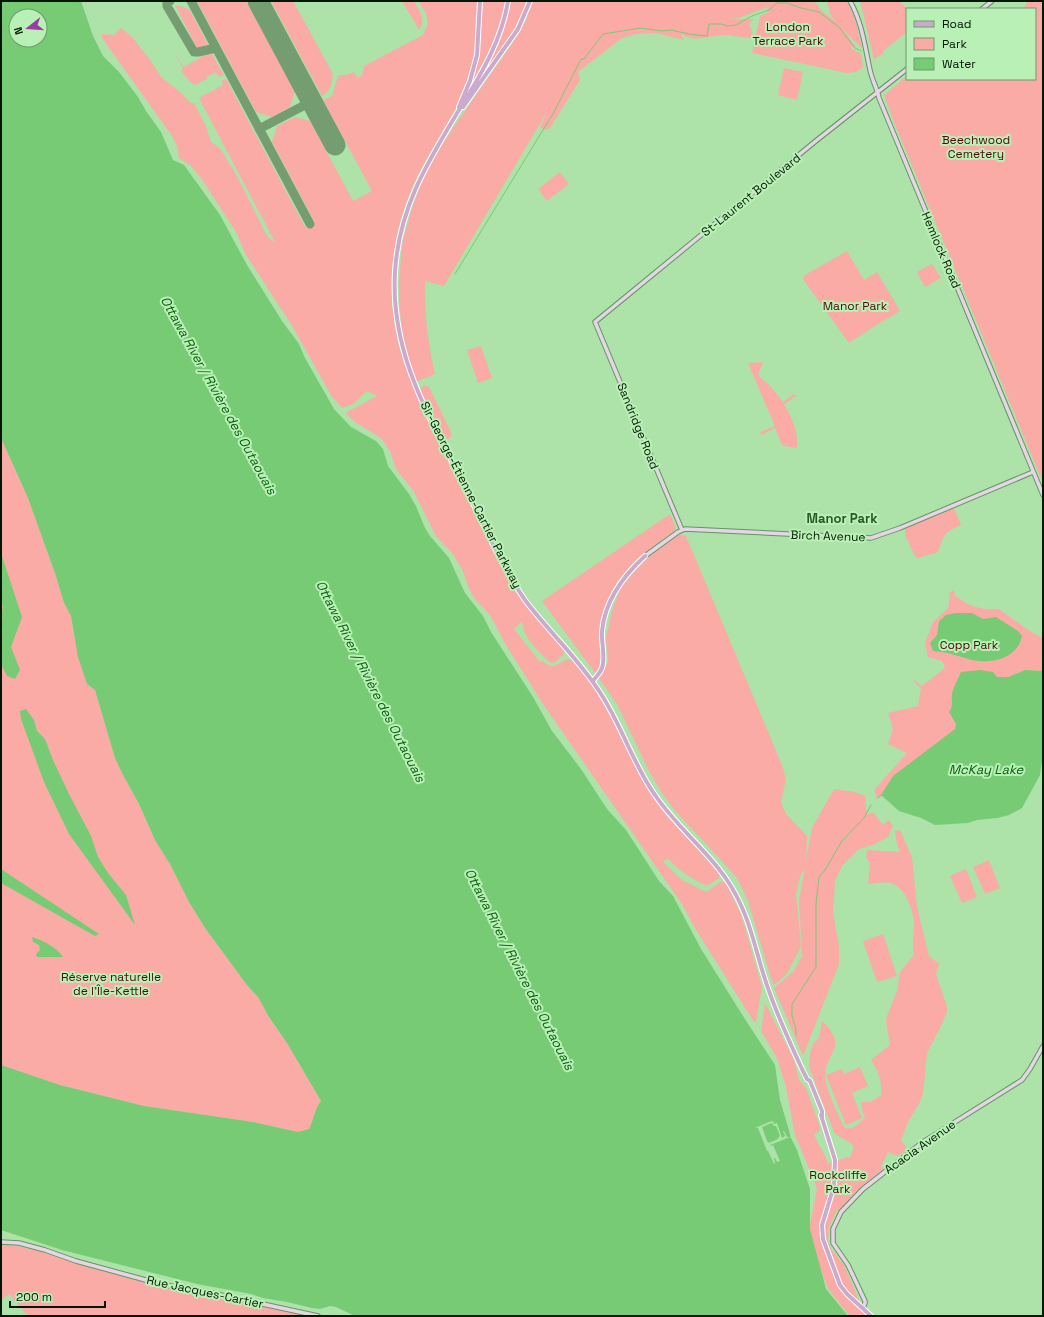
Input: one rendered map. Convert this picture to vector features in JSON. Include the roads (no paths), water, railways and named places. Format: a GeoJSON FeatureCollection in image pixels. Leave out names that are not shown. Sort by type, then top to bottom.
{"type":"FeatureCollection","features":[{"type":"Feature","properties":{"kind":"main road"},"geometry":{"type":"LineString","coordinates":[[451,124],[467,89],[475,65],[479,47],[480,1]]}},
{"type":"Feature","properties":{"kind":"main road","name":"Sir-George-Étienne-Cartier Parkway"},"geometry":{"type":"LineString","coordinates":[[508,1],[504,21],[496,43],[471,91],[419,179],[408,206],[401,233],[396,263],[395,292],[397,322],[401,343],[416,387],[512,580],[534,611],[593,681],[614,716],[643,775],[655,795],[673,819],[714,863],[732,888],[746,916],[771,998],[807,1079],[810,1081],[822,1111],[822,1117],[835,1160],[834,1186],[822,1225],[823,1239],[840,1285],[847,1294],[871,1316]]}},
{"type":"Feature","properties":{"kind":"main road"},"geometry":{"type":"LineString","coordinates":[[451,124],[513,37],[521,24],[530,1]]}},
{"type":"Feature","properties":{"kind":"main road"},"geometry":{"type":"LineString","coordinates":[[593,681],[602,668],[602,632],[610,603],[616,589],[624,577],[645,556]]}},
{"type":"Feature","properties":{"kind":"street","name":"Hemlock Road"},"geometry":{"type":"LineString","coordinates":[[850,1],[855,9],[860,24],[871,73],[897,143],[1043,495]]}},
{"type":"Feature","properties":{"kind":"street"},"geometry":{"type":"LineString","coordinates":[[983,8],[992,1]]}},
{"type":"Feature","properties":{"kind":"street","name":"St-Laurent Boulevard"},"geometry":{"type":"LineString","coordinates":[[595,322],[817,140],[906,71]]}},
{"type":"Feature","properties":{"kind":"street","name":"Sandridge Road"},"geometry":{"type":"LineString","coordinates":[[595,322],[682,530]]}},
{"type":"Feature","properties":{"kind":"street","name":"Birch Avenue"},"geometry":{"type":"LineString","coordinates":[[682,530],[872,538],[900,528],[1033,472]]}},
{"type":"Feature","properties":{"kind":"street"},"geometry":{"type":"LineString","coordinates":[[645,556],[682,530]]}},
{"type":"Feature","properties":{"kind":"street","name":"Acacia Avenue"},"geometry":{"type":"LineString","coordinates":[[863,1308],[865,1303],[848,1266],[835,1247],[832,1238],[834,1225],[841,1212],[863,1189],[923,1142],[1022,1080],[1030,1070],[1043,1046]]}},
{"type":"Feature","properties":{"kind":"street","name":"Rue Jacques-Cartier"},"geometry":{"type":"LineString","coordinates":[[1,1242],[19,1243],[76,1261],[164,1285],[189,1288],[318,1316]]}},
{"type":"Feature","properties":{"kind":"water","name":"Ottawa River / Rivière des Outaouais"},"geometry":{"type":"Polygon","coordinates":[[[1,1],[81,1],[93,36],[103,56],[119,72],[138,97],[161,132],[173,160],[184,165],[220,215],[247,265],[282,321],[299,344],[305,358],[334,409],[351,427],[376,441],[383,449],[388,466],[409,494],[416,506],[425,528],[449,558],[465,593],[483,616],[491,632],[533,697],[552,731],[581,769],[607,809],[626,830],[659,881],[673,896],[701,949],[775,1065],[780,1100],[790,1136],[797,1150],[810,1189],[810,1229],[826,1289],[848,1316],[355,1316],[336,1307],[330,1306],[320,1309],[312,1308],[263,1298],[251,1294],[197,1284],[62,1250],[1,1230],[1,1065],[60,1085],[144,1106],[253,1122],[298,1132],[309,1129],[317,1107],[321,1101],[258,997],[247,985],[205,928],[189,902],[170,864],[155,840],[139,804],[123,775],[115,758],[95,690],[87,684],[78,657],[71,616],[64,603],[28,498],[1,438],[1,1]]]}},
{"type":"Feature","properties":{"kind":"water"},"geometry":{"type":"Polygon","coordinates":[[[1,553],[22,617],[11,647],[20,670],[15,679],[7,676],[1,664],[1,614],[3,607],[1,601],[1,553]]]}},
{"type":"Feature","properties":{"kind":"water"},"geometry":{"type":"Polygon","coordinates":[[[956,613],[972,613],[983,619],[996,617],[1018,631],[1022,636],[1019,644],[1009,655],[1003,658],[988,661],[972,660],[948,653],[933,651],[930,643],[937,635],[939,621],[946,615],[956,613]]]}},
{"type":"Feature","properties":{"kind":"water","name":"McKay Lake"},"geometry":{"type":"Polygon","coordinates":[[[980,670],[993,672],[997,677],[1008,677],[1025,670],[1043,671],[1043,754],[1040,775],[1022,808],[1009,815],[997,818],[977,820],[968,823],[935,825],[921,818],[899,811],[881,795],[893,776],[955,729],[956,724],[949,712],[955,685],[961,672],[980,670]]]}},
{"type":"Feature","properties":{"kind":"water"},"geometry":{"type":"Polygon","coordinates":[[[26,709],[34,720],[37,731],[45,739],[69,794],[91,836],[98,857],[108,873],[126,895],[135,925],[69,834],[44,782],[21,719],[20,711],[26,709]]]}},
{"type":"Feature","properties":{"kind":"water"},"geometry":{"type":"Polygon","coordinates":[[[1,869],[99,934],[95,936],[1,883],[1,869]]]}},
{"type":"Feature","properties":{"kind":"water"},"geometry":{"type":"Polygon","coordinates":[[[32,937],[49,944],[63,957],[37,957],[36,954],[40,950],[39,945],[33,942],[32,937]]]}},
{"type":"Feature","properties":{"kind":"waterway"},"geometry":{"type":"LineString","coordinates":[[455,274],[554,112],[581,59],[584,59],[603,34],[641,28],[661,31],[671,30],[707,36],[709,24],[721,24],[728,26],[736,25],[752,16],[769,10],[777,3],[787,3],[819,12],[839,27],[855,48],[861,51]]}},
{"type":"Feature","properties":{"kind":"waterway"},"geometry":{"type":"LineString","coordinates":[[877,798],[881,795]]}},
{"type":"Feature","properties":{"kind":"waterway"},"geometry":{"type":"LineString","coordinates":[[796,1035],[796,1029],[792,1016],[792,1004],[816,967],[816,903],[819,877],[825,870],[842,841],[864,818],[871,805]]}},
{"type":"Feature","properties":{"kind":"district","name":"Manor Park"},"geometry":{"type":"Point","coordinates":[842,518]}},
{"type":"Feature","properties":{"kind":"park label","name":"London Terrace Park"},"geometry":{"type":"Point","coordinates":[788,34]}},
{"type":"Feature","properties":{"kind":"park label","name":"Beechwood Cemetery"},"geometry":{"type":"Point","coordinates":[976,147]}},
{"type":"Feature","properties":{"kind":"park label","name":"Copp Park"},"geometry":{"type":"Point","coordinates":[969,645]}},
{"type":"Feature","properties":{"kind":"park label","name":"Réserve naturelle de l'Île-Kettle"},"geometry":{"type":"Point","coordinates":[111,984]}},
{"type":"Feature","properties":{"kind":"park label","name":"Rockcliffe Park"},"geometry":{"type":"Point","coordinates":[838,1182]}}]}
